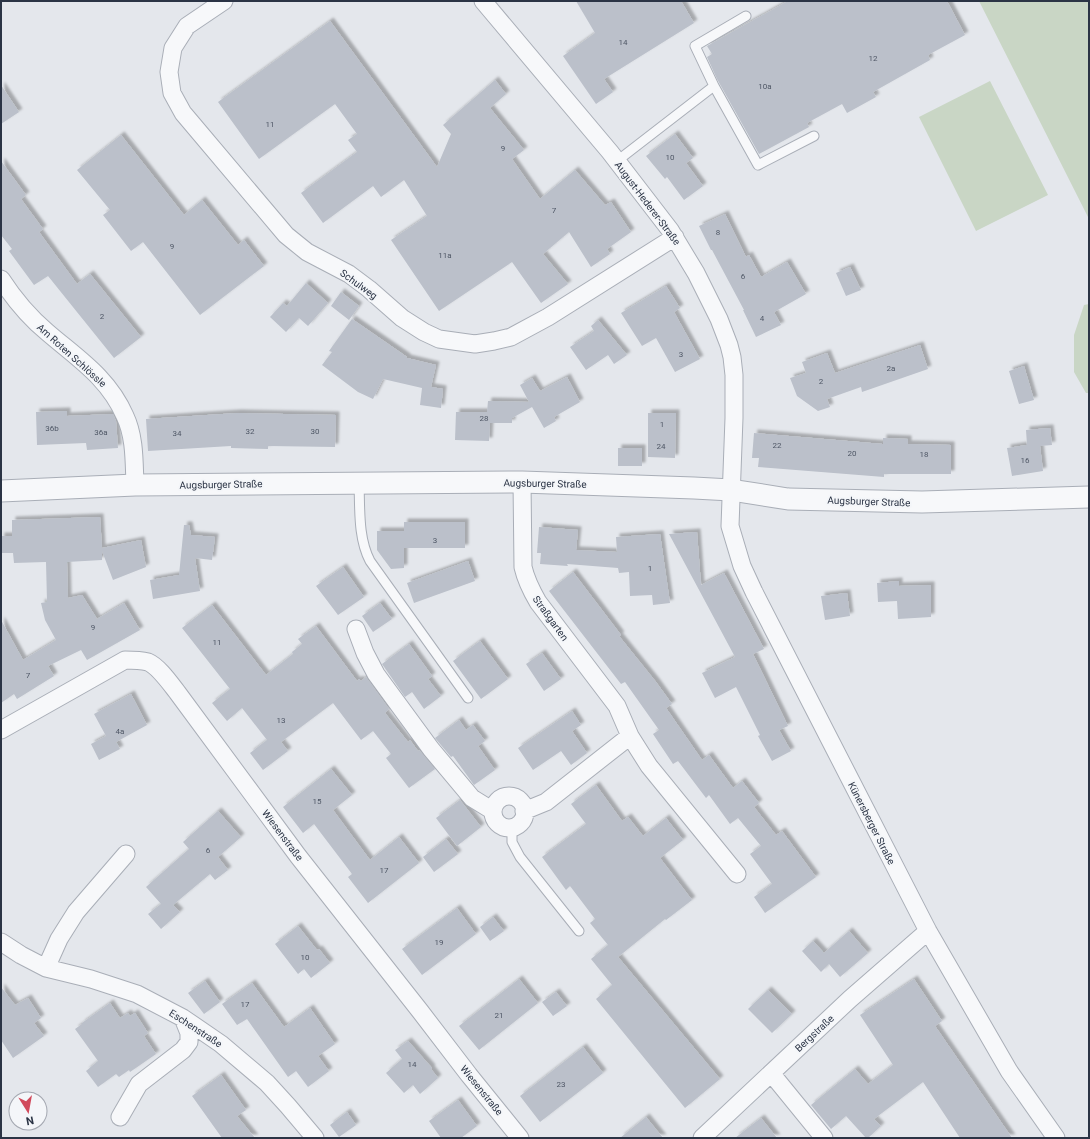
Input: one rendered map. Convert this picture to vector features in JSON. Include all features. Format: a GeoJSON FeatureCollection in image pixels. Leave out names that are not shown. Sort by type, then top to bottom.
{"type":"FeatureCollection","features":[{"type":"Feature","properties":{"kind":"street","name":"Schulweg"},"geometry":{"type":"LineString","coordinates":[[224,1],[187,26],[173,48],[169,72],[172,93],[183,113],[286,235],[307,252],[349,274],[369,289],[402,318],[424,332],[439,339],[475,344],[511,336],[548,318],[675,237]]}},
{"type":"Feature","properties":{"kind":"street","name":"August-Hederer-Straße"},"geometry":{"type":"LineString","coordinates":[[483,1],[617,161],[675,237],[717,314],[732,357],[735,394],[730,490]]}},
{"type":"Feature","properties":{"kind":"street","name":"Am Roten Schlössle"},"geometry":{"type":"LineString","coordinates":[[1,279],[19,305],[45,331],[103,380],[115,398],[126,416],[131,434],[135,485]]}},
{"type":"Feature","properties":{"kind":"street","name":"Augsburger Straße"},"geometry":{"type":"LineString","coordinates":[[1,491],[135,485],[522,482],[730,490],[788,499],[922,502],[1089,497]]}},
{"type":"Feature","properties":{"kind":"street","name":"Straßgarten"},"geometry":{"type":"LineString","coordinates":[[522,482],[523,567],[526,580],[538,602],[617,706],[630,736],[658,778],[737,874]]}},
{"type":"Feature","properties":{"kind":"street","name":"Künersberger Straße"},"geometry":{"type":"LineString","coordinates":[[730,490],[730,526],[742,566],[754,592],[928,931],[1009,1071],[1056,1138]]}},
{"type":"Feature","properties":{"kind":"street"},"geometry":{"type":"LineString","coordinates":[[356,629],[365,653],[376,674],[431,749],[472,798],[493,811]]}},
{"type":"Feature","properties":{"kind":"street","name":"Wiesenstraße"},"geometry":{"type":"LineString","coordinates":[[1,730],[125,660],[149,662],[160,672],[177,692],[298,856],[520,1138]]}},
{"type":"Feature","properties":{"kind":"street"},"geometry":{"type":"LineString","coordinates":[[524,811],[546,802],[630,736]]}},
{"type":"Feature","properties":{"kind":"street"},"geometry":{"type":"LineString","coordinates":[[511,796],[521,801],[524,811],[523,818],[519,824],[512,827],[505,827],[498,824],[494,818],[493,811],[494,806],[501,798],[511,796]]}},
{"type":"Feature","properties":{"kind":"street"},"geometry":{"type":"LineString","coordinates":[[46,968],[59,939],[76,912],[126,854]]}},
{"type":"Feature","properties":{"kind":"street","name":"Bergstraße"},"geometry":{"type":"LineString","coordinates":[[702,1138],[850,999],[928,931]]}},
{"type":"Feature","properties":{"kind":"street","name":"Eschenstraße"},"geometry":{"type":"LineString","coordinates":[[1,942],[21,955],[46,968],[91,979],[137,994],[183,1018],[222,1044],[267,1083],[315,1138]]}},
{"type":"Feature","properties":{"kind":"street"},"geometry":{"type":"LineString","coordinates":[[120,1117],[139,1084],[183,1050],[188,1042],[189,1033],[183,1018]]}},
{"type":"Feature","properties":{"kind":"street"},"geometry":{"type":"LineString","coordinates":[[771,1073],[824,1138]]}},
{"type":"Feature","properties":{"kind":"lane"},"geometry":{"type":"LineString","coordinates":[[746,16],[695,46],[714,86],[758,165],[814,136]]}},
{"type":"Feature","properties":{"kind":"lane"},"geometry":{"type":"LineString","coordinates":[[617,161],[714,86]]}},
{"type":"Feature","properties":{"kind":"lane"},"geometry":{"type":"LineString","coordinates":[[359,483],[362,537],[370,562],[468,698]]}},
{"type":"Feature","properties":{"kind":"lane"},"geometry":{"type":"LineString","coordinates":[[512,827],[512,842],[515,849],[578,931]]}},
{"type":"Feature","properties":{"kind":"green space"},"geometry":{"type":"Polygon","coordinates":[[[979,1],[1089,1],[1089,219],[979,1]]]}},
{"type":"Feature","properties":{"kind":"green space"},"geometry":{"type":"Polygon","coordinates":[[[990,81],[1048,195],[976,231],[919,117],[990,81]]]}},
{"type":"Feature","properties":{"kind":"green space"},"geometry":{"type":"Polygon","coordinates":[[[1089,304],[1089,393],[1086,393],[1074,372],[1074,335],[1084,305],[1089,304]]]}},
{"type":"Feature","properties":{"kind":"building"},"geometry":{"type":"Polygon","coordinates":[[[576,1],[681,1],[694,23],[604,79],[613,92],[596,104],[563,56],[595,33],[576,1]]]}},
{"type":"Feature","properties":{"kind":"building"},"geometry":{"type":"Polygon","coordinates":[[[788,1],[947,1],[965,35],[928,55],[930,60],[873,92],[876,97],[847,113],[842,104],[807,123],[809,127],[759,154],[717,79],[707,57],[712,54],[707,46],[788,1]]]}},
{"type":"Feature","properties":{"kind":"building"},"geometry":{"type":"Polygon","coordinates":[[[330,21],[437,167],[451,134],[443,125],[495,80],[506,94],[490,108],[524,150],[512,159],[540,199],[575,170],[605,205],[611,202],[631,232],[607,249],[610,254],[591,267],[569,232],[543,254],[568,284],[541,303],[512,262],[439,311],[391,240],[427,216],[404,180],[381,197],[373,186],[323,223],[301,193],[357,152],[348,140],[357,134],[335,104],[259,159],[218,102],[330,21]]]}},
{"type":"Feature","properties":{"kind":"building"},"geometry":{"type":"Polygon","coordinates":[[[1,85],[19,112],[1,124],[1,85]]]}},
{"type":"Feature","properties":{"kind":"building"},"geometry":{"type":"Polygon","coordinates":[[[675,134],[693,158],[686,163],[703,186],[684,200],[667,177],[665,179],[646,156],[675,134]]]}},
{"type":"Feature","properties":{"kind":"building"},"geometry":{"type":"Polygon","coordinates":[[[121,135],[184,215],[202,200],[238,245],[244,240],[264,266],[200,315],[143,242],[131,251],[103,215],[110,210],[77,170],[121,135]]]}},
{"type":"Feature","properties":{"kind":"building"},"geometry":{"type":"Polygon","coordinates":[[[1,161],[26,195],[21,199],[43,229],[39,232],[77,284],[90,274],[141,337],[114,358],[48,276],[34,285],[9,251],[12,249],[1,235],[1,161]]]}},
{"type":"Feature","properties":{"kind":"building"},"geometry":{"type":"Polygon","coordinates":[[[725,214],[746,257],[749,255],[761,277],[787,262],[806,294],[774,312],[781,325],[756,337],[744,310],[699,226],[725,214]]]}},
{"type":"Feature","properties":{"kind":"building"},"geometry":{"type":"Polygon","coordinates":[[[850,267],[861,290],[846,296],[836,273],[850,267]]]}},
{"type":"Feature","properties":{"kind":"building"},"geometry":{"type":"Polygon","coordinates":[[[306,283],[328,303],[308,326],[299,318],[286,332],[270,317],[283,303],[287,306],[306,283]]]}},
{"type":"Feature","properties":{"kind":"building"},"geometry":{"type":"Polygon","coordinates":[[[666,286],[680,308],[674,312],[700,359],[675,372],[656,338],[642,346],[621,313],[666,286]]]}},
{"type":"Feature","properties":{"kind":"building"},"geometry":{"type":"Polygon","coordinates":[[[341,292],[359,306],[349,320],[331,306],[341,292]]]}},
{"type":"Feature","properties":{"kind":"building"},"geometry":{"type":"Polygon","coordinates":[[[352,319],[407,358],[436,365],[431,387],[443,389],[441,408],[420,405],[422,388],[383,379],[373,399],[358,392],[322,365],[332,352],[329,351],[352,319]]]}},
{"type":"Feature","properties":{"kind":"building"},"geometry":{"type":"Polygon","coordinates":[[[598,320],[627,355],[614,364],[608,355],[586,370],[570,347],[594,331],[591,326],[598,320]]]}},
{"type":"Feature","properties":{"kind":"building"},"geometry":{"type":"Polygon","coordinates":[[[920,345],[928,369],[862,392],[861,387],[827,399],[830,407],[818,411],[797,396],[790,378],[806,373],[802,362],[827,353],[835,373],[920,345]]]}},
{"type":"Feature","properties":{"kind":"building"},"geometry":{"type":"Polygon","coordinates":[[[1024,366],[1034,400],[1019,404],[1009,371],[1024,366]]]}},
{"type":"Feature","properties":{"kind":"building"},"geometry":{"type":"Polygon","coordinates":[[[567,377],[580,402],[554,417],[556,421],[544,428],[532,407],[512,418],[512,423],[490,423],[489,441],[455,440],[456,412],[487,412],[488,401],[529,402],[520,385],[532,378],[540,391],[567,377]]]}},
{"type":"Feature","properties":{"kind":"building"},"geometry":{"type":"Polygon","coordinates":[[[67,411],[67,416],[113,414],[116,421],[118,448],[87,450],[86,443],[37,445],[36,412],[67,411]]]}},
{"type":"Feature","properties":{"kind":"building"},"geometry":{"type":"Polygon","coordinates":[[[238,413],[336,415],[335,447],[268,446],[268,449],[231,448],[231,446],[148,451],[146,419],[238,413]]]}},
{"type":"Feature","properties":{"kind":"building"},"geometry":{"type":"Polygon","coordinates":[[[648,413],[676,413],[675,458],[648,457],[648,413]]]}},
{"type":"Feature","properties":{"kind":"building"},"geometry":{"type":"Polygon","coordinates":[[[1050,428],[1052,445],[1040,446],[1043,471],[1012,476],[1007,448],[1027,445],[1026,430],[1050,428]]]}},
{"type":"Feature","properties":{"kind":"building"},"geometry":{"type":"Polygon","coordinates":[[[754,433],[883,444],[883,438],[908,439],[908,444],[951,445],[951,474],[884,474],[884,477],[758,467],[759,458],[752,458],[754,433]]]}},
{"type":"Feature","properties":{"kind":"building"},"geometry":{"type":"Polygon","coordinates":[[[618,448],[642,448],[642,466],[618,466],[618,448]]]}},
{"type":"Feature","properties":{"kind":"building"},"geometry":{"type":"Polygon","coordinates":[[[100,517],[102,548],[141,540],[146,567],[113,580],[102,551],[102,560],[67,562],[68,598],[82,595],[97,619],[124,603],[140,630],[87,660],[81,650],[48,666],[54,676],[17,699],[14,694],[1,703],[1,620],[23,660],[56,640],[45,620],[41,603],[47,602],[46,562],[14,563],[13,553],[1,553],[1,536],[12,536],[12,520],[100,517]]]}},
{"type":"Feature","properties":{"kind":"building"},"geometry":{"type":"Polygon","coordinates":[[[404,522],[465,522],[465,548],[404,548],[404,568],[391,569],[377,550],[377,531],[404,531],[404,522]]]}},
{"type":"Feature","properties":{"kind":"building"},"geometry":{"type":"Polygon","coordinates":[[[184,525],[189,525],[191,535],[215,537],[212,560],[195,558],[200,591],[153,599],[150,580],[179,575],[184,525]]]}},
{"type":"Feature","properties":{"kind":"building"},"geometry":{"type":"Polygon","coordinates":[[[539,527],[578,530],[576,550],[617,552],[616,537],[660,534],[670,603],[653,605],[652,595],[630,596],[629,572],[619,573],[618,568],[567,564],[568,566],[540,564],[541,553],[537,553],[539,527]]]}},
{"type":"Feature","properties":{"kind":"building"},"geometry":{"type":"Polygon","coordinates":[[[697,532],[701,585],[724,573],[764,649],[753,654],[788,726],[779,730],[791,751],[772,761],[758,736],[760,735],[736,687],[715,698],[702,673],[735,657],[669,534],[697,532]]]}},
{"type":"Feature","properties":{"kind":"building"},"geometry":{"type":"Polygon","coordinates":[[[468,561],[475,581],[414,603],[407,583],[468,561]]]}},
{"type":"Feature","properties":{"kind":"building"},"geometry":{"type":"Polygon","coordinates":[[[343,567],[364,597],[338,615],[316,586],[343,567]]]}},
{"type":"Feature","properties":{"kind":"building"},"geometry":{"type":"Polygon","coordinates":[[[573,572],[621,635],[619,636],[672,704],[666,708],[702,760],[709,755],[733,788],[742,781],[759,803],[754,807],[776,835],[782,831],[816,877],[765,913],[754,897],[772,884],[750,854],[761,846],[738,818],[730,824],[709,795],[706,798],[678,761],[673,764],[653,734],[659,730],[625,682],[621,684],[549,591],[573,572]]]}},
{"type":"Feature","properties":{"kind":"building"},"geometry":{"type":"Polygon","coordinates":[[[899,581],[899,586],[931,585],[931,617],[898,619],[897,601],[878,602],[877,583],[899,581]]]}},
{"type":"Feature","properties":{"kind":"building"},"geometry":{"type":"Polygon","coordinates":[[[847,593],[850,616],[825,620],[821,596],[847,593]]]}},
{"type":"Feature","properties":{"kind":"building"},"geometry":{"type":"Polygon","coordinates":[[[380,603],[392,619],[373,632],[362,616],[380,603]]]}},
{"type":"Feature","properties":{"kind":"building"},"geometry":{"type":"Polygon","coordinates":[[[212,605],[266,675],[293,654],[292,652],[302,644],[298,639],[316,626],[357,681],[359,679],[361,681],[366,677],[389,709],[385,713],[408,742],[410,740],[435,769],[409,788],[386,758],[391,754],[373,731],[361,740],[333,703],[281,742],[288,751],[263,770],[250,753],[267,740],[242,708],[227,721],[212,703],[230,689],[182,628],[212,605]]]}},
{"type":"Feature","properties":{"kind":"building"},"geometry":{"type":"Polygon","coordinates":[[[480,641],[508,679],[481,699],[453,661],[480,641]]]}},
{"type":"Feature","properties":{"kind":"building"},"geometry":{"type":"Polygon","coordinates":[[[409,644],[432,676],[428,679],[441,696],[424,709],[412,692],[405,697],[382,664],[409,644]]]}},
{"type":"Feature","properties":{"kind":"building"},"geometry":{"type":"Polygon","coordinates":[[[542,653],[561,679],[544,691],[526,664],[542,653]]]}},
{"type":"Feature","properties":{"kind":"building"},"geometry":{"type":"Polygon","coordinates":[[[131,694],[147,725],[116,742],[120,749],[99,760],[91,744],[106,736],[94,714],[131,694]]]}},
{"type":"Feature","properties":{"kind":"building"},"geometry":{"type":"Polygon","coordinates":[[[572,711],[581,725],[572,731],[587,753],[571,765],[561,751],[533,770],[518,748],[572,711]]]}},
{"type":"Feature","properties":{"kind":"building"},"geometry":{"type":"Polygon","coordinates":[[[459,720],[466,730],[473,725],[485,741],[478,746],[495,770],[474,785],[453,756],[451,757],[435,738],[459,720]]]}},
{"type":"Feature","properties":{"kind":"building"},"geometry":{"type":"Polygon","coordinates":[[[331,769],[352,795],[333,810],[370,860],[399,837],[419,863],[368,903],[348,877],[352,874],[314,824],[303,833],[283,807],[331,769]]]}},
{"type":"Feature","properties":{"kind":"building"},"geometry":{"type":"Polygon","coordinates":[[[596,785],[622,821],[628,817],[643,836],[666,818],[683,840],[660,858],[692,900],[666,920],[665,919],[618,957],[720,1079],[685,1108],[596,999],[612,985],[591,959],[608,945],[590,923],[595,919],[570,886],[566,890],[542,857],[586,824],[571,804],[596,785]]]}},
{"type":"Feature","properties":{"kind":"building"},"geometry":{"type":"Polygon","coordinates":[[[460,800],[481,827],[457,846],[436,818],[460,800]]]}},
{"type":"Feature","properties":{"kind":"building"},"geometry":{"type":"Polygon","coordinates":[[[218,811],[241,837],[218,857],[228,870],[215,880],[210,874],[173,905],[180,912],[161,929],[148,914],[161,904],[146,887],[189,849],[183,842],[218,811]]]}},
{"type":"Feature","properties":{"kind":"building"},"geometry":{"type":"Polygon","coordinates":[[[446,839],[458,854],[434,872],[423,857],[446,839]]]}},
{"type":"Feature","properties":{"kind":"building"},"geometry":{"type":"Polygon","coordinates":[[[457,908],[476,934],[422,975],[402,949],[457,908]]]}},
{"type":"Feature","properties":{"kind":"building"},"geometry":{"type":"Polygon","coordinates":[[[493,917],[504,931],[490,941],[480,927],[493,917]]]}},
{"type":"Feature","properties":{"kind":"building"},"geometry":{"type":"Polygon","coordinates":[[[298,926],[317,950],[319,949],[330,963],[311,978],[304,969],[298,974],[275,944],[298,926]]]}},
{"type":"Feature","properties":{"kind":"building"},"geometry":{"type":"Polygon","coordinates":[[[849,931],[868,953],[840,977],[829,964],[821,972],[802,951],[813,941],[824,953],[849,931]]]}},
{"type":"Feature","properties":{"kind":"building"},"geometry":{"type":"Polygon","coordinates":[[[519,979],[538,1003],[479,1050],[459,1026],[519,979]]]}},
{"type":"Feature","properties":{"kind":"building"},"geometry":{"type":"Polygon","coordinates":[[[914,979],[942,1021],[935,1026],[1012,1138],[960,1138],[923,1082],[874,1119],[881,1126],[868,1138],[866,1138],[846,1116],[831,1129],[811,1105],[855,1069],[868,1084],[893,1065],[860,1015],[914,979]]]}},
{"type":"Feature","properties":{"kind":"building"},"geometry":{"type":"Polygon","coordinates":[[[205,981],[220,1002],[204,1014],[188,993],[205,981]]]}},
{"type":"Feature","properties":{"kind":"building"},"geometry":{"type":"Polygon","coordinates":[[[252,983],[284,1027],[310,1008],[335,1044],[318,1056],[329,1071],[308,1087],[296,1071],[288,1077],[247,1019],[237,1025],[222,1004],[252,983]]]}},
{"type":"Feature","properties":{"kind":"building"},"geometry":{"type":"Polygon","coordinates":[[[1,987],[15,1005],[28,998],[41,1018],[34,1023],[44,1036],[13,1058],[1,1040],[1,987]]]}},
{"type":"Feature","properties":{"kind":"building"},"geometry":{"type":"Polygon","coordinates":[[[768,990],[792,1014],[772,1033],[748,1009],[768,990]]]}},
{"type":"Feature","properties":{"kind":"building"},"geometry":{"type":"Polygon","coordinates":[[[556,992],[567,1006],[553,1016],[542,1002],[556,992]]]}},
{"type":"Feature","properties":{"kind":"building"},"geometry":{"type":"Polygon","coordinates":[[[110,1003],[120,1018],[128,1013],[130,1016],[135,1013],[148,1033],[144,1036],[156,1054],[130,1072],[129,1070],[119,1077],[116,1074],[98,1087],[86,1071],[98,1061],[75,1029],[110,1003]]]}},
{"type":"Feature","properties":{"kind":"building"},"geometry":{"type":"Polygon","coordinates":[[[408,1041],[432,1068],[431,1069],[438,1078],[420,1094],[413,1085],[404,1093],[386,1073],[402,1059],[395,1050],[408,1041]]]}},
{"type":"Feature","properties":{"kind":"building"},"geometry":{"type":"Polygon","coordinates":[[[583,1047],[603,1073],[540,1122],[520,1096],[583,1047]]]}},
{"type":"Feature","properties":{"kind":"building"},"geometry":{"type":"Polygon","coordinates":[[[221,1075],[246,1110],[237,1116],[255,1138],[222,1138],[192,1096],[221,1075]]]}},
{"type":"Feature","properties":{"kind":"building"},"geometry":{"type":"Polygon","coordinates":[[[458,1100],[477,1126],[461,1138],[441,1138],[429,1121],[458,1100]]]}},
{"type":"Feature","properties":{"kind":"building"},"geometry":{"type":"Polygon","coordinates":[[[347,1112],[356,1125],[339,1137],[330,1125],[347,1112]]]}},
{"type":"Feature","properties":{"kind":"building"},"geometry":{"type":"Polygon","coordinates":[[[646,1117],[663,1138],[620,1138],[646,1117]]]}},
{"type":"Feature","properties":{"kind":"building"},"geometry":{"type":"Polygon","coordinates":[[[761,1118],[777,1138],[735,1138],[761,1118]]]}}]}
